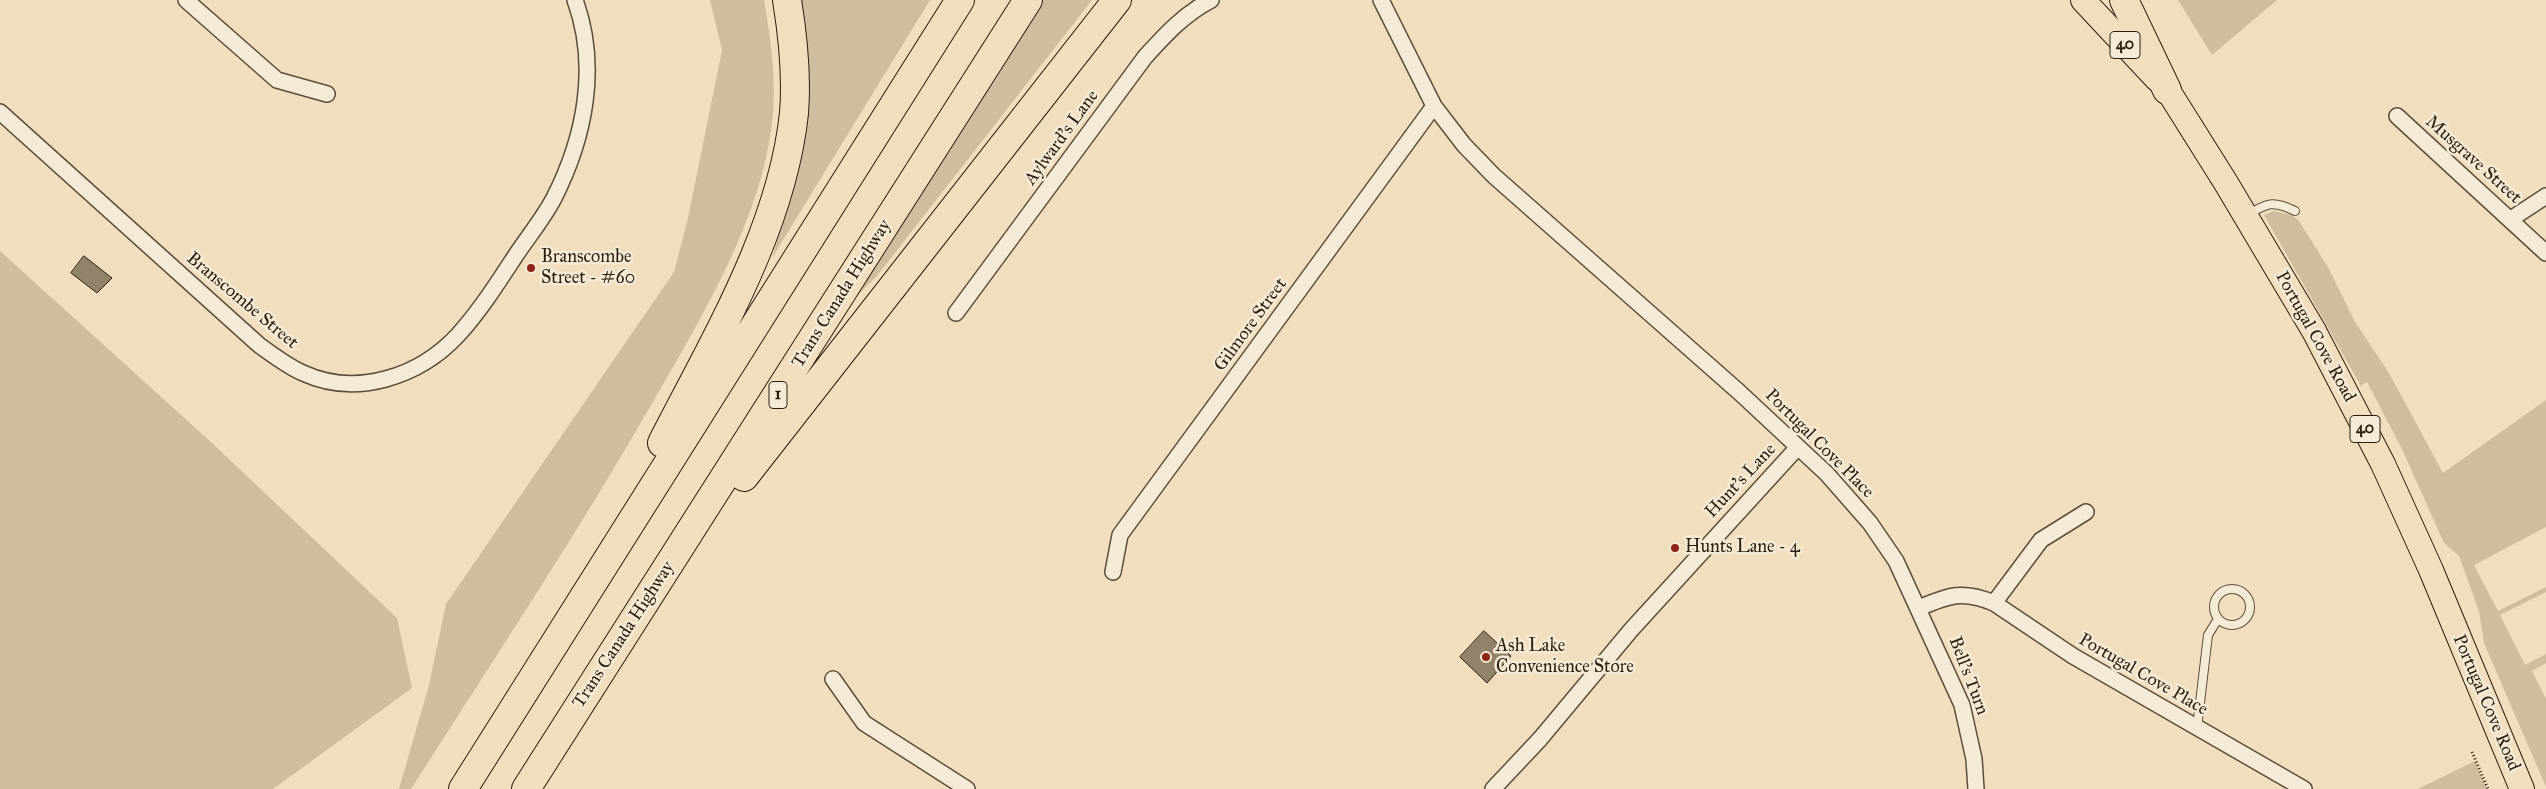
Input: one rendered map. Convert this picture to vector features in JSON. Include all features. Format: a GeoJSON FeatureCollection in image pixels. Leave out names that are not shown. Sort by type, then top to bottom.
{"type":"FeatureCollection","features":[{"type":"Feature","properties":{"kind":"highway"},"geometry":{"type":"LineString","coordinates":[[592,585],[741,286],[778,192],[794,113],[794,41],[787,0]]}},
{"type":"Feature","properties":{"kind":"highway"},"geometry":{"type":"LineString","coordinates":[[463,789],[960,0]]}},
{"type":"Feature","properties":{"kind":"highway","name":"Trans Canada Highway"},"geometry":{"type":"LineString","coordinates":[[526,789],[1028,0]]}},
{"type":"Feature","properties":{"kind":"highway"},"geometry":{"type":"LineString","coordinates":[[640,611],[1117,0]]}},
{"type":"Feature","properties":{"kind":"highway"},"geometry":{"type":"LineString","coordinates":[[2124,0],[2167,90]]}},
{"type":"Feature","properties":{"kind":"main road","name":"Portugal Cove Road"},"geometry":{"type":"LineString","coordinates":[[2083,0],[2167,90]]}},
{"type":"Feature","properties":{"kind":"main road","name":"Portugal Cove Road"},"geometry":{"type":"LineString","coordinates":[[2110,0],[2245,216],[2314,331],[2383,464],[2431,570],[2522,789]]}},
{"type":"Feature","properties":{"kind":"street"},"geometry":{"type":"LineString","coordinates":[[186,0],[277,80],[327,94]]}},
{"type":"Feature","properties":{"kind":"street","name":"Branscombe Street"},"geometry":{"type":"LineString","coordinates":[[0,112],[259,345],[284,364],[326,381],[348,384],[380,380],[410,371],[426,362],[459,334],[508,267],[553,200],[578,142],[586,94],[585,45],[575,0]]}},
{"type":"Feature","properties":{"kind":"street","name":"Aylward's Lane"},"geometry":{"type":"LineString","coordinates":[[956,313],[1145,57],[1169,30],[1196,8],[1212,0]]}},
{"type":"Feature","properties":{"kind":"street","name":"Portugal Cove Place"},"geometry":{"type":"LineString","coordinates":[[1381,0],[1434,106],[1464,145],[1494,176],[1732,386],[1849,497],[1870,523],[1896,561],[1919,608],[1956,594],[1975,596],[1994,603],[2073,656],[2304,789]]}},
{"type":"Feature","properties":{"kind":"street","name":"Gilmore Street"},"geometry":{"type":"LineString","coordinates":[[1113,572],[1120,535],[1434,106]]}},
{"type":"Feature","properties":{"kind":"street","name":"Musgrave Street"},"geometry":{"type":"LineString","coordinates":[[2397,116],[2546,253]]}},
{"type":"Feature","properties":{"kind":"street"},"geometry":{"type":"LineString","coordinates":[[2510,219],[2546,196]]}},
{"type":"Feature","properties":{"kind":"street","name":"Hunt's Lane"},"geometry":{"type":"LineString","coordinates":[[1493,789],[1540,739],[1637,623],[1798,447]]}},
{"type":"Feature","properties":{"kind":"street"},"geometry":{"type":"LineString","coordinates":[[1994,603],[2042,540],[2086,512]]}},
{"type":"Feature","properties":{"kind":"street","name":"Bell's Turn"},"geometry":{"type":"LineString","coordinates":[[1919,608],[1962,705],[1974,759],[1976,789]]}},
{"type":"Feature","properties":{"kind":"street"},"geometry":{"type":"LineString","coordinates":[[833,679],[864,723],[968,789]]}},
{"type":"Feature","properties":{"kind":"lane"},"geometry":{"type":"LineString","coordinates":[[2245,216],[2266,204],[2281,203],[2295,210]]}},
{"type":"Feature","properties":{"kind":"lane"},"geometry":{"type":"LineString","coordinates":[[2226,590],[2242,593],[2249,602],[2248,614],[2240,623],[2235,625],[2223,623],[2218,619],[2215,614],[2215,602],[2226,590]]}},
{"type":"Feature","properties":{"kind":"lane"},"geometry":{"type":"LineString","coordinates":[[2197,728],[2208,635],[2218,619]]}},
{"type":"Feature","properties":{"kind":"path"},"geometry":{"type":"LineString","coordinates":[[2472,752],[2488,789]]}},
{"type":"Feature","properties":{"kind":"shaded area"},"geometry":{"type":"Polygon","coordinates":[[[710,0],[764,0],[769,30],[774,77],[772,124],[755,196],[742,232],[691,336],[596,499],[411,789],[399,789],[429,685],[446,604],[674,272],[688,218],[722,50],[710,0]]]}},
{"type":"Feature","properties":{"kind":"shaded area"},"geometry":{"type":"Polygon","coordinates":[[[798,0],[930,0],[772,258],[792,190],[798,0]]]}},
{"type":"Feature","properties":{"kind":"shaded area"},"geometry":{"type":"Polygon","coordinates":[[[1040,0],[1092,0],[877,276],[842,310],[1040,0]]]}},
{"type":"Feature","properties":{"kind":"shaded area"},"geometry":{"type":"Polygon","coordinates":[[[2178,0],[2277,0],[2212,55],[2178,0]]]}},
{"type":"Feature","properties":{"kind":"shaded area"},"geometry":{"type":"Polygon","coordinates":[[[2274,211],[2292,215],[2299,221],[2329,269],[2355,322],[2389,373],[2443,473],[2546,400],[2546,527],[2474,565],[2498,611],[2546,587],[2546,592],[2500,615],[2525,665],[2546,654],[2546,663],[2532,671],[2546,699],[2546,787],[2484,643],[2479,611],[2459,556],[2444,543],[2402,449],[2367,382],[2361,386],[2264,215],[2274,211]]]}},
{"type":"Feature","properties":{"kind":"shaded area"},"geometry":{"type":"Polygon","coordinates":[[[0,251],[212,443],[397,618],[412,688],[273,789],[0,789],[0,251]]]}},
{"type":"Feature","properties":{"kind":"shaded area"},"geometry":{"type":"Polygon","coordinates":[[[2475,761],[2487,789],[2418,789],[2473,762],[2475,761]]]}},
{"type":"Feature","properties":{"kind":"building"},"geometry":{"type":"Polygon","coordinates":[[[84,256],[112,278],[97,293],[71,273],[84,256]]]}},
{"type":"Feature","properties":{"kind":"building","name":"Ash Lake Convenience Store"},"geometry":{"type":"Polygon","coordinates":[[[1484,631],[1511,656],[1487,683],[1460,657],[1484,631]]]}},
{"type":"Feature","properties":{"kind":"place","name":"Branscombe Street - #60"},"geometry":{"type":"Point","coordinates":[531,268]}},
{"type":"Feature","properties":{"kind":"place","name":"Hunts Lane - 4"},"geometry":{"type":"Point","coordinates":[1675,548]}},
{"type":"Feature","properties":{"kind":"place","name":"Ash Lake Convenience Store"},"geometry":{"type":"Point","coordinates":[1486,657]}}]}
